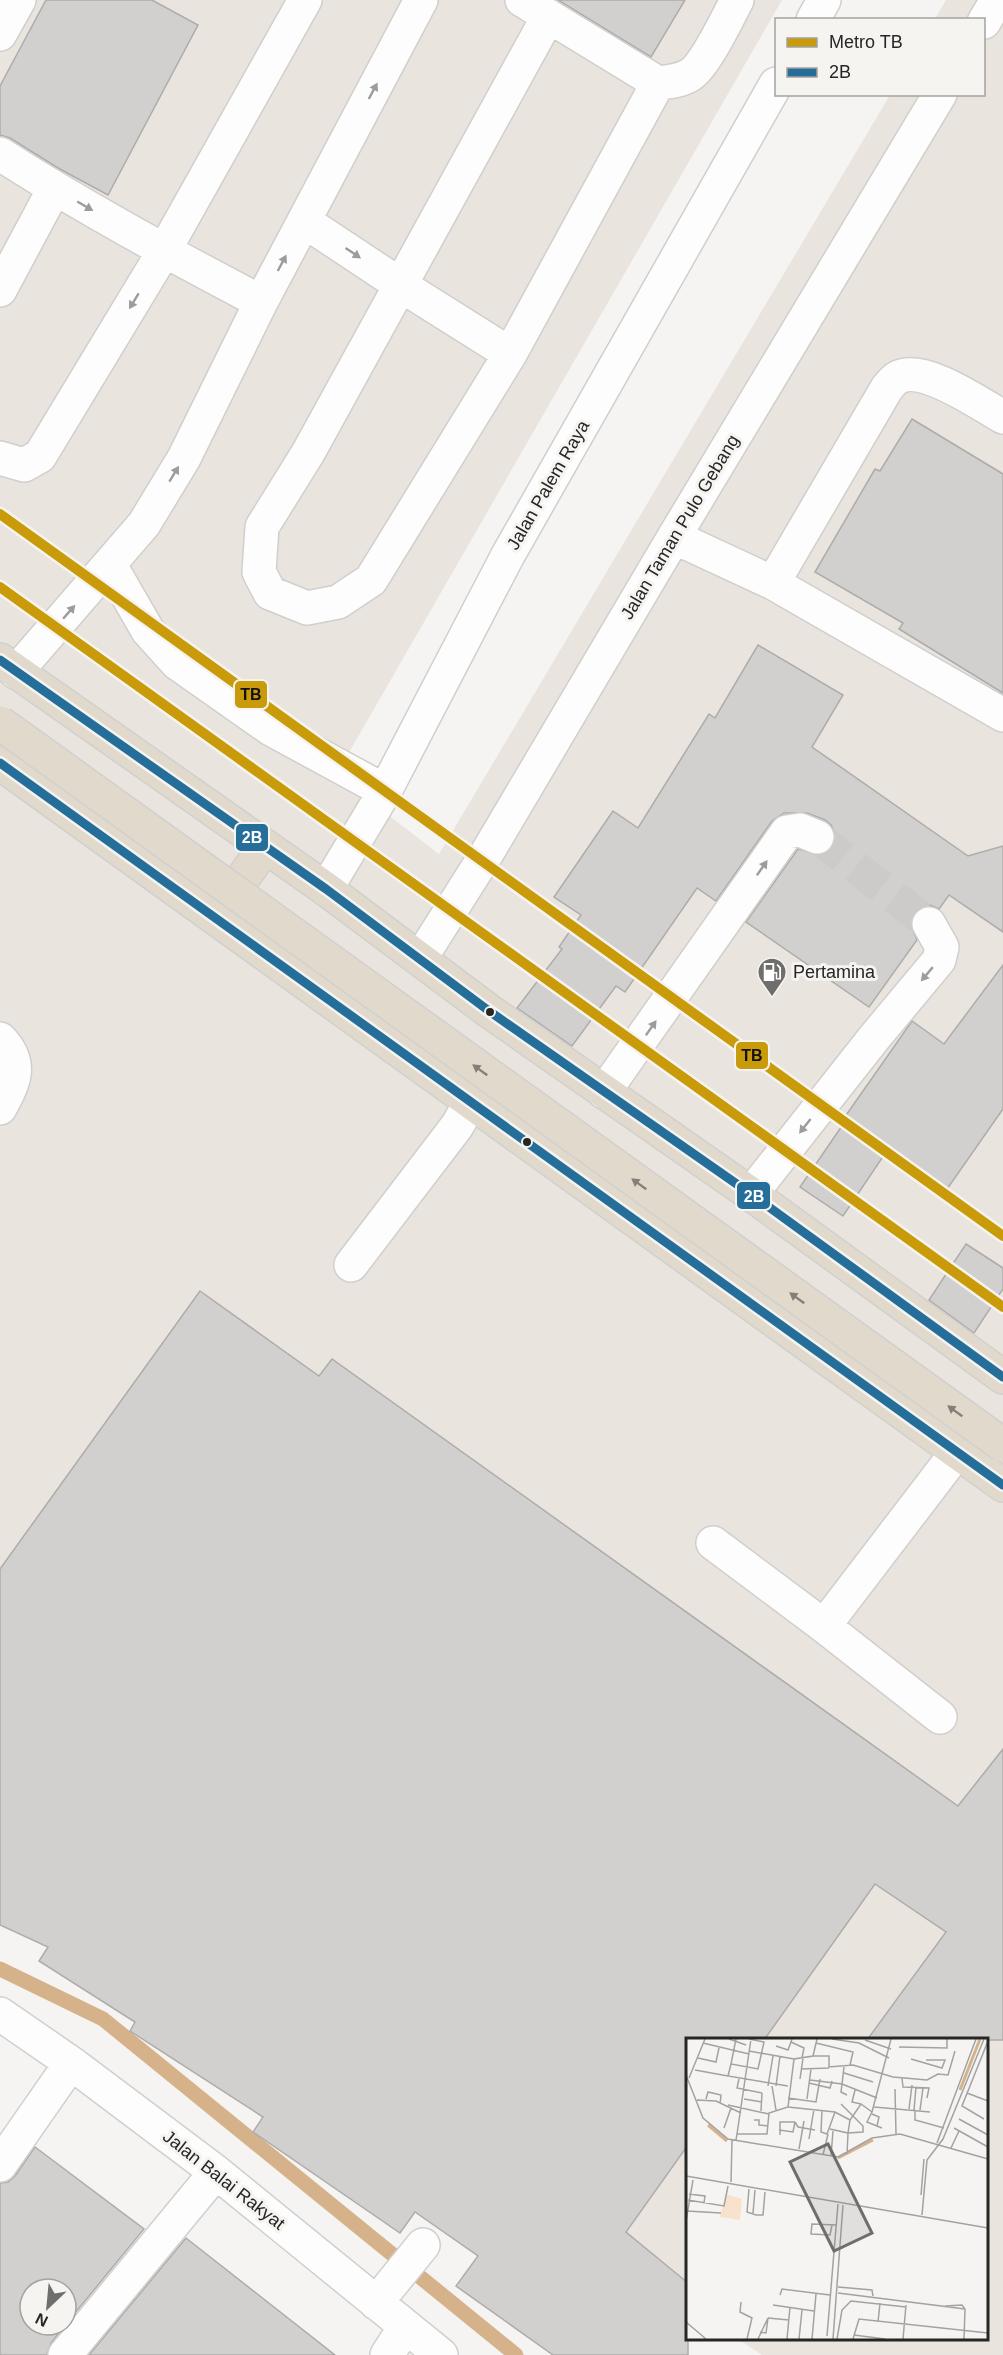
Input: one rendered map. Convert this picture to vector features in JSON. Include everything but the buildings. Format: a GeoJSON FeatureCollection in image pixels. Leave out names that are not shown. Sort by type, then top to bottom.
{"type":"FeatureCollection","features":[{"type":"Feature","properties":{"kind":"highway"},"geometry":{"type":"LineString","coordinates":[[8,666],[326,889],[604,1092],[751,1194],[1003,1377]]}},
{"type":"Feature","properties":{"kind":"highway"},"geometry":{"type":"LineString","coordinates":[[0,723],[1003,1445]]}},
{"type":"Feature","properties":{"kind":"highway"},"geometry":{"type":"LineString","coordinates":[[0,764],[1003,1485]]}},
{"type":"Feature","properties":{"kind":"highway"},"geometry":{"type":"LineString","coordinates":[[215,917],[265,847]]}},
{"type":"Feature","properties":{"kind":"street"},"geometry":{"type":"LineString","coordinates":[[0,34],[19,0]]}},
{"type":"Feature","properties":{"kind":"street"},"geometry":{"type":"LineString","coordinates":[[0,458],[24,465],[40,456],[164,251],[305,0]]}},
{"type":"Feature","properties":{"kind":"street"},"geometry":{"type":"LineString","coordinates":[[8,666],[110,565],[144,524],[184,458],[261,302],[421,0]]}},
{"type":"Feature","properties":{"kind":"street"},"geometry":{"type":"LineString","coordinates":[[658,82],[510,354],[371,580],[338,602],[307,608],[270,593],[259,572],[262,527],[308,453],[402,286],[535,8],[658,82],[676,81],[691,75],[703,60],[737,0]]}},
{"type":"Feature","properties":{"kind":"street"},"geometry":{"type":"LineString","coordinates":[[814,18],[824,0]]}},
{"type":"Feature","properties":{"kind":"street"},"geometry":{"type":"LineString","coordinates":[[985,20],[996,0]]}},
{"type":"Feature","properties":{"kind":"street","name":"Jalan Palem Raya"},"geometry":{"type":"LineString","coordinates":[[326,889],[385,791],[508,555],[775,88]]}},
{"type":"Feature","properties":{"kind":"street","name":"Jalan Taman Pulo Gebang"},"geometry":{"type":"LineString","coordinates":[[420,959],[487,853],[939,96]]}},
{"type":"Feature","properties":{"kind":"street"},"geometry":{"type":"LineString","coordinates":[[0,154],[54,189],[261,302]]}},
{"type":"Feature","properties":{"kind":"street"},"geometry":{"type":"LineString","coordinates":[[0,290],[54,189]]}},
{"type":"Feature","properties":{"kind":"street"},"geometry":{"type":"LineString","coordinates":[[304,221],[510,354]]}},
{"type":"Feature","properties":{"kind":"street"},"geometry":{"type":"LineString","coordinates":[[773,583],[887,388],[897,378],[908,374],[930,377],[1003,417]]}},
{"type":"Feature","properties":{"kind":"street"},"geometry":{"type":"LineString","coordinates":[[674,537],[773,583],[1003,715]]}},
{"type":"Feature","properties":{"kind":"street"},"geometry":{"type":"LineString","coordinates":[[110,565],[147,631],[177,663],[272,729],[385,791]]}},
{"type":"Feature","properties":{"kind":"street"},"geometry":{"type":"LineString","coordinates":[[604,1092],[787,832],[800,830],[817,837]]}},
{"type":"Feature","properties":{"kind":"street"},"geometry":{"type":"LineString","coordinates":[[751,1194],[874,1038],[939,960],[942,947],[929,924]]}},
{"type":"Feature","properties":{"kind":"street"},"geometry":{"type":"LineString","coordinates":[[0,1040],[15,1063],[14,1081],[0,1108]]}},
{"type":"Feature","properties":{"kind":"street"},"geometry":{"type":"LineString","coordinates":[[351,1265],[457,1126],[471,1102]]}},
{"type":"Feature","properties":{"kind":"street"},"geometry":{"type":"LineString","coordinates":[[824,1626],[957,1452]]}},
{"type":"Feature","properties":{"kind":"street"},"geometry":{"type":"LineString","coordinates":[[713,1543],[824,1626],[940,1718]]}},
{"type":"Feature","properties":{"kind":"street","name":"Jalan Balai Rakyat"},"geometry":{"type":"LineString","coordinates":[[0,2014],[71,2063],[216,2172],[402,2271],[405,2327],[441,2355]]}},
{"type":"Feature","properties":{"kind":"street"},"geometry":{"type":"LineString","coordinates":[[0,2165],[71,2063]]}},
{"type":"Feature","properties":{"kind":"street"},"geometry":{"type":"LineString","coordinates":[[64,2355],[216,2172]]}},
{"type":"Feature","properties":{"kind":"street"},"geometry":{"type":"LineString","coordinates":[[387,2355],[405,2327]]}},
{"type":"Feature","properties":{"kind":"shaded area"},"geometry":{"type":"Polygon","coordinates":[[[0,0],[782,0],[336,775],[439,854],[889,96],[985,96],[985,18],[936,18],[946,0],[1003,0],[1003,2355],[762,2355],[740,2340],[988,2340],[988,2038],[686,2038],[686,2302],[0,1836],[0,0]]]}},
{"type":"Feature","properties":{"kind":"waterway"},"geometry":{"type":"LineString","coordinates":[[0,1969],[103,2019],[516,2355]]}},
{"type":"Feature","properties":{"kind":"tunnel"},"geometry":{"type":"LineString","coordinates":[[817,837],[929,924]]}},
{"type":"Feature","properties":{"kind":"metro line","name":"TB"},"geometry":{"type":"LineString","coordinates":[[0,514],[1003,1236]]}},
{"type":"Feature","properties":{"kind":"metro line","name":"TB"},"geometry":{"type":"LineString","coordinates":[[0,587],[1003,1307]]}},
{"type":"Feature","properties":{"kind":"transit line","name":"2B"},"geometry":{"type":"LineString","coordinates":[[0,660],[326,889],[489,1011],[751,1194],[1003,1377]]}},
{"type":"Feature","properties":{"kind":"transit line","name":"2B"},"geometry":{"type":"LineString","coordinates":[[0,763],[1003,1485]]}},
{"type":"Feature","properties":{"kind":"place","name":"Pertamina"},"geometry":{"type":"Point","coordinates":[772,998]}}]}
